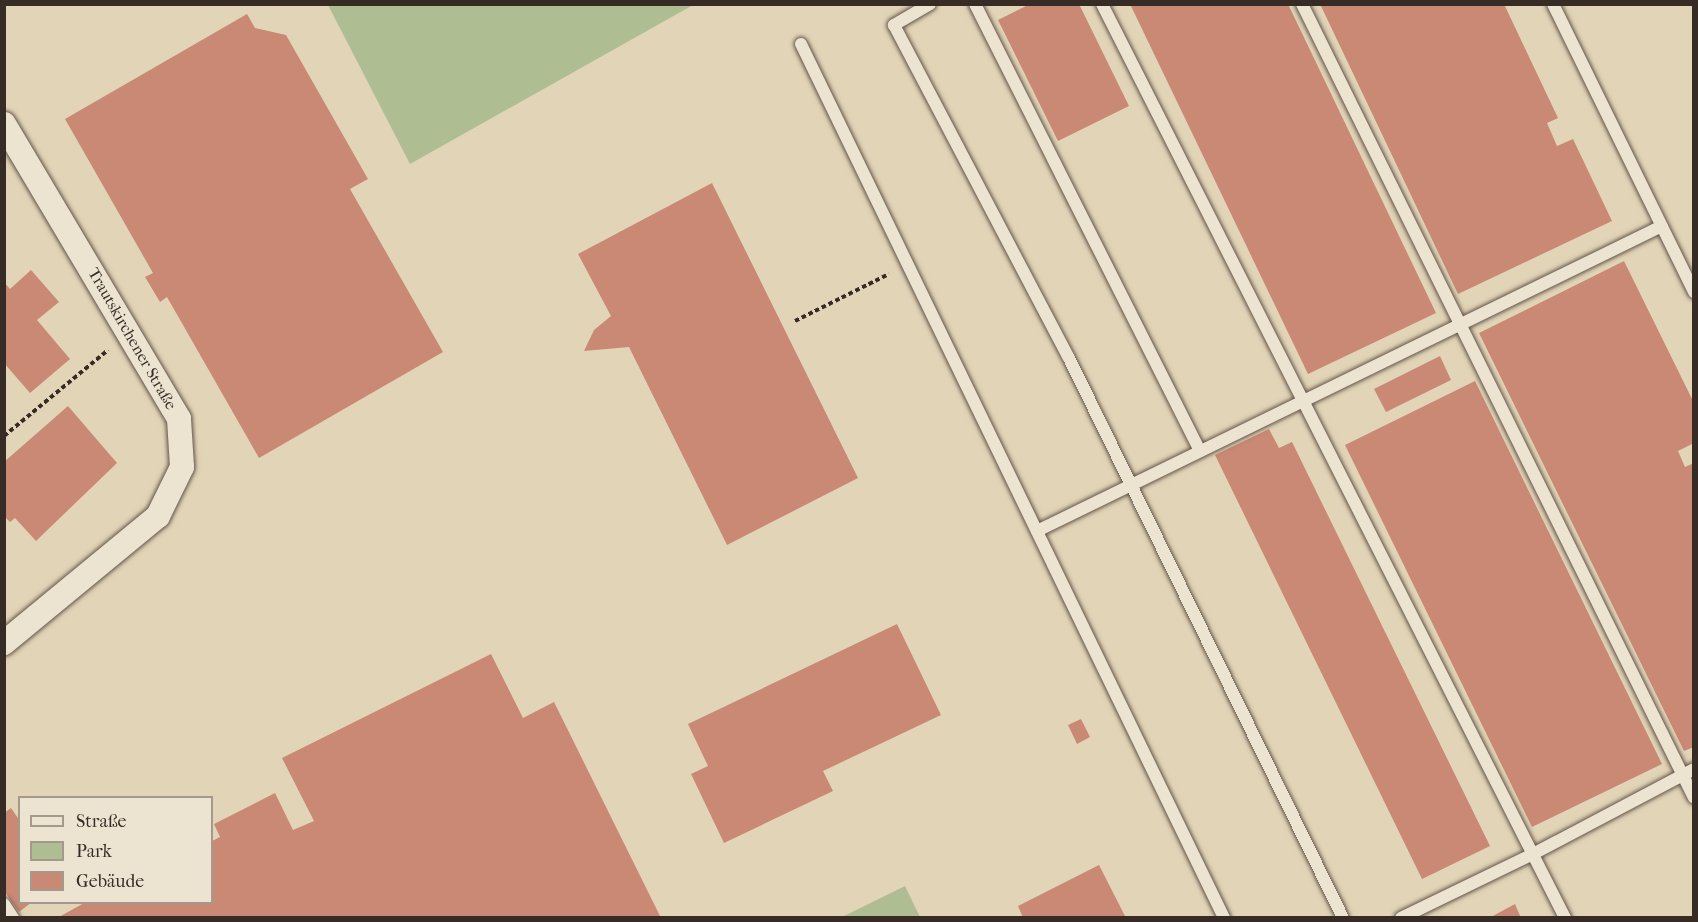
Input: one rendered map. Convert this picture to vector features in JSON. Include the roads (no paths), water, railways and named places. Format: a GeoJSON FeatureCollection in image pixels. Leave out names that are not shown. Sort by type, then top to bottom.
{"type":"FeatureCollection","features":[{"type":"Feature","properties":{"kind":"street","name":"Trautskirchener Straße"},"geometry":{"type":"LineString","coordinates":[[4,124],[130,332],[179,418],[182,467],[158,516],[4,643]]}},
{"type":"Feature","properties":{"kind":"lane"},"geometry":{"type":"LineString","coordinates":[[930,4],[894,25],[1131,484],[1343,918]]}},
{"type":"Feature","properties":{"kind":"lane"},"geometry":{"type":"LineString","coordinates":[[975,4],[1200,451]]}},
{"type":"Feature","properties":{"kind":"lane"},"geometry":{"type":"LineString","coordinates":[[1102,4],[1565,918]]}},
{"type":"Feature","properties":{"kind":"lane"},"geometry":{"type":"LineString","coordinates":[[1302,4],[1459,325],[1688,772],[1694,798]]}},
{"type":"Feature","properties":{"kind":"lane"},"geometry":{"type":"LineString","coordinates":[[1553,4],[1694,292]]}},
{"type":"Feature","properties":{"kind":"lane"},"geometry":{"type":"LineString","coordinates":[[801,44],[1224,918]]}},
{"type":"Feature","properties":{"kind":"lane"},"geometry":{"type":"LineString","coordinates":[[1037,531],[1662,226]]}},
{"type":"Feature","properties":{"kind":"lane"},"geometry":{"type":"LineString","coordinates":[[1401,918],[1533,854],[1688,772]]}},
{"type":"Feature","properties":{"kind":"lane"},"geometry":{"type":"LineString","coordinates":[[4,904],[13,918]]}}]}
